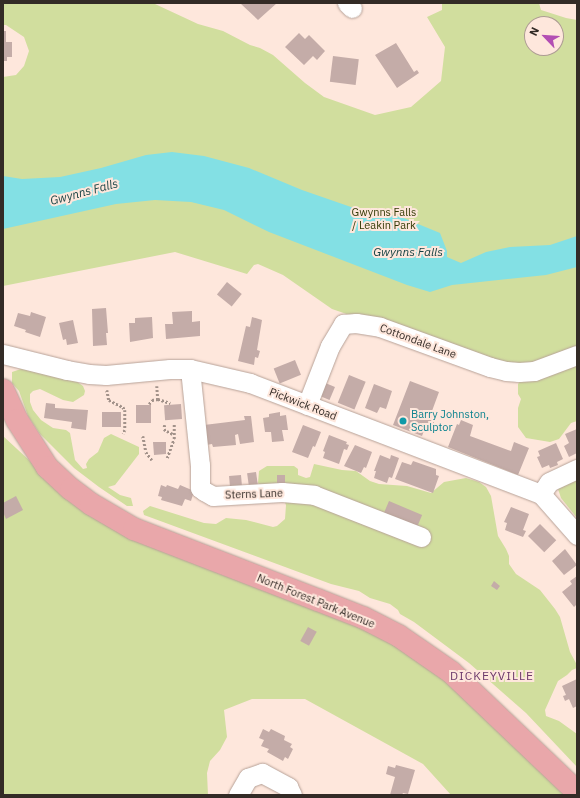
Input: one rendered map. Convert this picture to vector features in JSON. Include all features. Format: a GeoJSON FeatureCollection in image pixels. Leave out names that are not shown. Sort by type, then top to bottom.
{"type":"FeatureCollection","features":[{"type":"Feature","properties":{"kind":"main road","name":"North Forest Park Avenue"},"geometry":{"type":"LineString","coordinates":[[3,390],[17,420],[47,467],[71,490],[109,516],[128,526],[364,618],[404,639],[435,660],[472,690],[577,792]]}},
{"type":"Feature","properties":{"kind":"main road","name":"North Forest Park Avenue"},"geometry":{"type":"LineString","coordinates":[[34,446],[52,456],[90,489],[131,514],[344,597],[411,629],[447,654],[467,671],[577,776]]}},
{"type":"Feature","properties":{"kind":"street","name":"Cottondale Lane"},"geometry":{"type":"LineString","coordinates":[[307,405],[330,346],[343,324],[356,323],[380,327],[490,367],[506,371],[534,371],[577,356]]}},
{"type":"Feature","properties":{"kind":"street","name":"Pickwick Road"},"geometry":{"type":"LineString","coordinates":[[3,354],[89,374],[106,375],[170,369],[190,369],[250,383],[540,494],[577,534]]}},
{"type":"Feature","properties":{"kind":"street","name":"Sterns Lane"},"geometry":{"type":"LineString","coordinates":[[190,369],[200,465],[200,488],[204,492],[213,496],[282,492],[314,495],[421,537]]}},
{"type":"Feature","properties":{"kind":"street"},"geometry":{"type":"LineString","coordinates":[[540,494],[549,482],[577,469]]}},
{"type":"Feature","properties":{"kind":"street"},"geometry":{"type":"LineString","coordinates":[[238,795],[248,778],[262,773],[288,787],[292,795]]}},
{"type":"Feature","properties":{"kind":"path"},"geometry":{"type":"LineString","coordinates":[[107,383],[107,394],[109,400],[123,406],[125,410],[125,430],[123,434]]}},
{"type":"Feature","properties":{"kind":"path"},"geometry":{"type":"LineString","coordinates":[[157,385],[158,399]]}},
{"type":"Feature","properties":{"kind":"path"},"geometry":{"type":"LineString","coordinates":[[149,404],[152,400],[158,399],[170,404]]}},
{"type":"Feature","properties":{"kind":"path"},"geometry":{"type":"LineString","coordinates":[[167,458],[171,451],[174,423]]}},
{"type":"Feature","properties":{"kind":"path"},"geometry":{"type":"LineString","coordinates":[[164,425],[164,429],[167,432],[173,434]]}},
{"type":"Feature","properties":{"kind":"path"},"geometry":{"type":"LineString","coordinates":[[142,436],[146,452],[152,460]]}},
{"type":"Feature","properties":{"kind":"green space","name":"Gwynns Falls / Leakin Park"},"geometry":{"type":"Polygon","coordinates":[[[3,3],[155,4],[198,24],[223,31],[250,45],[260,48],[273,55],[305,83],[324,97],[375,115],[411,107],[441,81],[445,47],[427,17],[442,10],[442,3],[539,3],[541,10],[560,16],[524,16],[524,56],[564,56],[564,17],[577,20],[577,349],[507,369],[332,309],[283,275],[258,264],[254,265],[247,274],[175,252],[3,286],[3,77],[16,75],[24,66],[29,51],[24,37],[6,25],[3,25],[3,3]]]}},
{"type":"Feature","properties":{"kind":"green space"},"geometry":{"type":"Polygon","coordinates":[[[577,363],[577,421],[571,423],[559,439],[550,442],[526,438],[518,427],[518,408],[521,399],[518,394],[518,384],[523,377],[577,363]]]}},
{"type":"Feature","properties":{"kind":"green space"},"geometry":{"type":"Polygon","coordinates":[[[21,369],[73,379],[83,386],[85,391],[84,395],[73,402],[63,400],[40,389],[33,391],[30,394],[30,402],[33,410],[41,420],[53,428],[66,430],[70,433],[75,460],[83,469],[87,468],[86,464],[89,459],[98,452],[104,438],[111,434],[139,447],[139,454],[122,476],[115,485],[108,487],[120,495],[131,498],[133,506],[127,506],[74,468],[40,434],[28,416],[19,391],[12,383],[12,372],[21,369]]]}},
{"type":"Feature","properties":{"kind":"green space"},"geometry":{"type":"Polygon","coordinates":[[[3,436],[57,486],[259,582],[419,654],[574,795],[451,795],[423,764],[305,699],[252,699],[224,710],[227,737],[220,750],[210,761],[207,773],[208,795],[3,795],[3,436]]]}},
{"type":"Feature","properties":{"kind":"green space"},"geometry":{"type":"Polygon","coordinates":[[[314,464],[342,470],[356,471],[370,481],[379,484],[407,486],[431,493],[444,482],[466,478],[479,482],[486,487],[491,496],[498,536],[509,556],[509,564],[516,574],[540,590],[555,609],[560,617],[570,652],[577,665],[577,668],[558,681],[545,710],[546,716],[559,721],[577,734],[577,767],[526,713],[469,663],[414,622],[400,614],[398,610],[390,604],[370,598],[359,591],[331,584],[144,515],[143,511],[150,506],[204,523],[216,524],[226,518],[246,520],[273,527],[277,526],[285,519],[286,505],[284,500],[266,494],[258,483],[259,471],[267,466],[294,466],[298,469],[298,475],[306,478],[310,477],[314,464]]]}},
{"type":"Feature","properties":{"kind":"green space"},"geometry":{"type":"Polygon","coordinates":[[[577,479],[577,518],[561,498],[558,489],[577,479]]]}},
{"type":"Feature","properties":{"kind":"water","name":"Gwynns Falls"},"geometry":{"type":"Polygon","coordinates":[[[172,152],[204,156],[249,168],[302,190],[351,207],[401,217],[440,233],[447,251],[447,257],[461,263],[486,252],[510,247],[550,245],[577,236],[577,267],[546,275],[452,285],[430,292],[407,285],[269,232],[224,210],[191,202],[155,200],[116,204],[3,229],[3,176],[22,179],[60,177],[101,168],[146,155],[172,152]]]}},
{"type":"Feature","properties":{"kind":"building"},"geometry":{"type":"Polygon","coordinates":[[[240,3],[277,3],[258,20],[240,3]]]}},
{"type":"Feature","properties":{"kind":"building"},"geometry":{"type":"Polygon","coordinates":[[[3,31],[6,31],[6,42],[12,42],[12,57],[7,57],[7,61],[3,61],[3,31]]]}},
{"type":"Feature","properties":{"kind":"building"},"geometry":{"type":"Polygon","coordinates":[[[299,33],[305,39],[309,35],[325,51],[317,60],[313,56],[304,65],[285,47],[299,33]]]}},
{"type":"Feature","properties":{"kind":"building"},"geometry":{"type":"Polygon","coordinates":[[[396,43],[414,72],[417,70],[419,73],[397,88],[375,55],[396,43]]]}},
{"type":"Feature","properties":{"kind":"building"},"geometry":{"type":"Polygon","coordinates":[[[333,56],[359,59],[356,85],[330,82],[333,56]]]}},
{"type":"Feature","properties":{"kind":"building"},"geometry":{"type":"Polygon","coordinates":[[[227,282],[242,294],[232,306],[217,294],[227,282]]]}},
{"type":"Feature","properties":{"kind":"building"},"geometry":{"type":"Polygon","coordinates":[[[106,308],[108,333],[106,333],[107,345],[93,346],[92,309],[106,308]]]}},
{"type":"Feature","properties":{"kind":"building"},"geometry":{"type":"Polygon","coordinates":[[[192,311],[192,322],[200,321],[200,336],[166,339],[165,324],[173,324],[172,312],[192,311]]]}},
{"type":"Feature","properties":{"kind":"building"},"geometry":{"type":"Polygon","coordinates":[[[31,312],[46,317],[40,337],[25,332],[26,330],[14,326],[18,313],[30,316],[31,312]]]}},
{"type":"Feature","properties":{"kind":"building"},"geometry":{"type":"Polygon","coordinates":[[[152,317],[153,338],[130,342],[129,323],[135,323],[135,318],[152,317]]]}},
{"type":"Feature","properties":{"kind":"building"},"geometry":{"type":"Polygon","coordinates":[[[252,317],[262,320],[257,350],[260,351],[258,358],[255,357],[254,365],[238,361],[246,326],[250,327],[252,317]]]}},
{"type":"Feature","properties":{"kind":"building"},"geometry":{"type":"Polygon","coordinates":[[[73,320],[78,343],[67,345],[66,339],[63,340],[59,323],[73,320]]]}},
{"type":"Feature","properties":{"kind":"building"},"geometry":{"type":"Polygon","coordinates":[[[295,360],[301,375],[280,383],[274,369],[295,360]]]}},
{"type":"Feature","properties":{"kind":"building"},"geometry":{"type":"Polygon","coordinates":[[[349,375],[366,382],[354,410],[338,403],[349,375]]]}},
{"type":"Feature","properties":{"kind":"building"},"geometry":{"type":"Polygon","coordinates":[[[410,381],[439,392],[432,411],[437,413],[433,425],[427,423],[422,436],[393,425],[410,381]]]}},
{"type":"Feature","properties":{"kind":"building"},"geometry":{"type":"Polygon","coordinates":[[[323,382],[335,387],[329,400],[318,395],[323,382]]]}},
{"type":"Feature","properties":{"kind":"building"},"geometry":{"type":"Polygon","coordinates":[[[374,384],[392,391],[386,409],[380,407],[377,413],[365,408],[374,384]]]}},
{"type":"Feature","properties":{"kind":"building"},"geometry":{"type":"Polygon","coordinates":[[[46,403],[55,404],[55,408],[88,410],[86,430],[71,428],[72,422],[44,418],[46,403]]]}},
{"type":"Feature","properties":{"kind":"building"},"geometry":{"type":"Polygon","coordinates":[[[181,404],[182,419],[165,420],[164,405],[181,404]]]}},
{"type":"Feature","properties":{"kind":"building"},"geometry":{"type":"Polygon","coordinates":[[[136,405],[151,405],[151,423],[136,423],[136,405]]]}},
{"type":"Feature","properties":{"kind":"building"},"geometry":{"type":"Polygon","coordinates":[[[102,412],[121,412],[121,427],[102,427],[102,412]]]}},
{"type":"Feature","properties":{"kind":"building"},"geometry":{"type":"Polygon","coordinates":[[[280,412],[280,416],[286,415],[288,430],[282,430],[284,441],[272,442],[271,432],[265,432],[263,418],[269,417],[269,414],[280,412]]]}},
{"type":"Feature","properties":{"kind":"building"},"geometry":{"type":"Polygon","coordinates":[[[244,416],[251,416],[254,442],[240,444],[238,434],[235,435],[236,445],[213,447],[212,444],[206,445],[204,425],[245,420],[244,416]]]}},
{"type":"Feature","properties":{"kind":"building"},"geometry":{"type":"Polygon","coordinates":[[[461,420],[473,425],[470,436],[511,451],[514,442],[529,448],[518,475],[448,447],[457,424],[459,425],[461,420]]]}},
{"type":"Feature","properties":{"kind":"building"},"geometry":{"type":"Polygon","coordinates":[[[303,425],[321,432],[315,447],[313,446],[308,458],[292,452],[303,425]]]}},
{"type":"Feature","properties":{"kind":"building"},"geometry":{"type":"Polygon","coordinates":[[[577,429],[577,453],[569,457],[564,446],[569,443],[565,434],[577,429]]]}},
{"type":"Feature","properties":{"kind":"building"},"geometry":{"type":"Polygon","coordinates":[[[329,435],[347,442],[346,444],[349,445],[347,450],[344,449],[339,464],[323,458],[325,452],[323,451],[329,435]]]}},
{"type":"Feature","properties":{"kind":"building"},"geometry":{"type":"Polygon","coordinates":[[[153,442],[166,442],[166,454],[154,455],[153,442]]]}},
{"type":"Feature","properties":{"kind":"building"},"geometry":{"type":"Polygon","coordinates":[[[556,443],[563,459],[557,462],[558,465],[550,468],[549,465],[542,468],[537,457],[540,456],[538,451],[556,443]]]}},
{"type":"Feature","properties":{"kind":"building"},"geometry":{"type":"Polygon","coordinates":[[[355,445],[372,452],[366,468],[364,467],[361,473],[344,466],[355,445]]]}},
{"type":"Feature","properties":{"kind":"building"},"geometry":{"type":"Polygon","coordinates":[[[380,455],[390,459],[391,455],[399,458],[392,478],[389,477],[387,483],[374,478],[376,471],[374,471],[380,455]]]}},
{"type":"Feature","properties":{"kind":"building"},"geometry":{"type":"Polygon","coordinates":[[[413,461],[436,469],[436,475],[439,476],[433,493],[395,479],[402,462],[411,465],[413,461]]]}},
{"type":"Feature","properties":{"kind":"building"},"geometry":{"type":"Polygon","coordinates":[[[256,472],[258,486],[249,487],[247,473],[256,472]]]}},
{"type":"Feature","properties":{"kind":"building"},"geometry":{"type":"Polygon","coordinates":[[[241,475],[242,486],[230,487],[229,476],[241,475]]]}},
{"type":"Feature","properties":{"kind":"building"},"geometry":{"type":"Polygon","coordinates":[[[277,475],[285,475],[285,484],[277,484],[277,475]]]}},
{"type":"Feature","properties":{"kind":"building"},"geometry":{"type":"Polygon","coordinates":[[[161,485],[166,487],[167,485],[178,489],[180,485],[194,491],[191,501],[185,499],[182,506],[161,500],[162,497],[158,496],[161,485]]]}},
{"type":"Feature","properties":{"kind":"building"},"geometry":{"type":"Polygon","coordinates":[[[16,496],[23,510],[6,519],[3,512],[3,503],[16,496]]]}},
{"type":"Feature","properties":{"kind":"building"},"geometry":{"type":"Polygon","coordinates":[[[389,501],[422,515],[417,527],[384,513],[389,501]]]}},
{"type":"Feature","properties":{"kind":"building"},"geometry":{"type":"Polygon","coordinates":[[[511,507],[529,514],[523,530],[526,531],[523,537],[505,530],[507,523],[504,522],[511,507]]]}},
{"type":"Feature","properties":{"kind":"building"},"geometry":{"type":"Polygon","coordinates":[[[540,524],[556,540],[544,552],[528,536],[540,524]]]}},
{"type":"Feature","properties":{"kind":"building"},"geometry":{"type":"Polygon","coordinates":[[[565,549],[577,565],[564,575],[552,561],[565,549]]]}},
{"type":"Feature","properties":{"kind":"building"},"geometry":{"type":"Polygon","coordinates":[[[577,576],[577,604],[574,607],[562,592],[572,584],[570,581],[577,576]]]}},
{"type":"Feature","properties":{"kind":"building"},"geometry":{"type":"Polygon","coordinates":[[[494,581],[500,586],[497,590],[491,586],[494,581]]]}},
{"type":"Feature","properties":{"kind":"building"},"geometry":{"type":"Polygon","coordinates":[[[308,627],[317,632],[309,646],[300,641],[308,627]]]}},
{"type":"Feature","properties":{"kind":"building"},"geometry":{"type":"Polygon","coordinates":[[[577,679],[577,706],[573,708],[569,699],[565,701],[563,696],[566,695],[562,686],[577,679]]]}},
{"type":"Feature","properties":{"kind":"building"},"geometry":{"type":"Polygon","coordinates":[[[263,729],[269,732],[271,729],[285,736],[284,740],[292,744],[290,747],[293,749],[288,759],[285,757],[283,761],[267,752],[269,749],[261,746],[264,740],[259,738],[263,729]]]}},
{"type":"Feature","properties":{"kind":"building"},"geometry":{"type":"Polygon","coordinates":[[[396,765],[415,770],[408,794],[403,793],[402,795],[390,795],[395,777],[386,774],[388,766],[395,768],[396,765]]]}},
{"type":"Feature","properties":{"kind":"place","name":"Barry Johnston, Sculptor"},"geometry":{"type":"Point","coordinates":[403,421]}},
{"type":"Feature","properties":{"kind":"district","name":"DICKEYVILLE"},"geometry":{"type":"Point","coordinates":[492,676]}}]}
